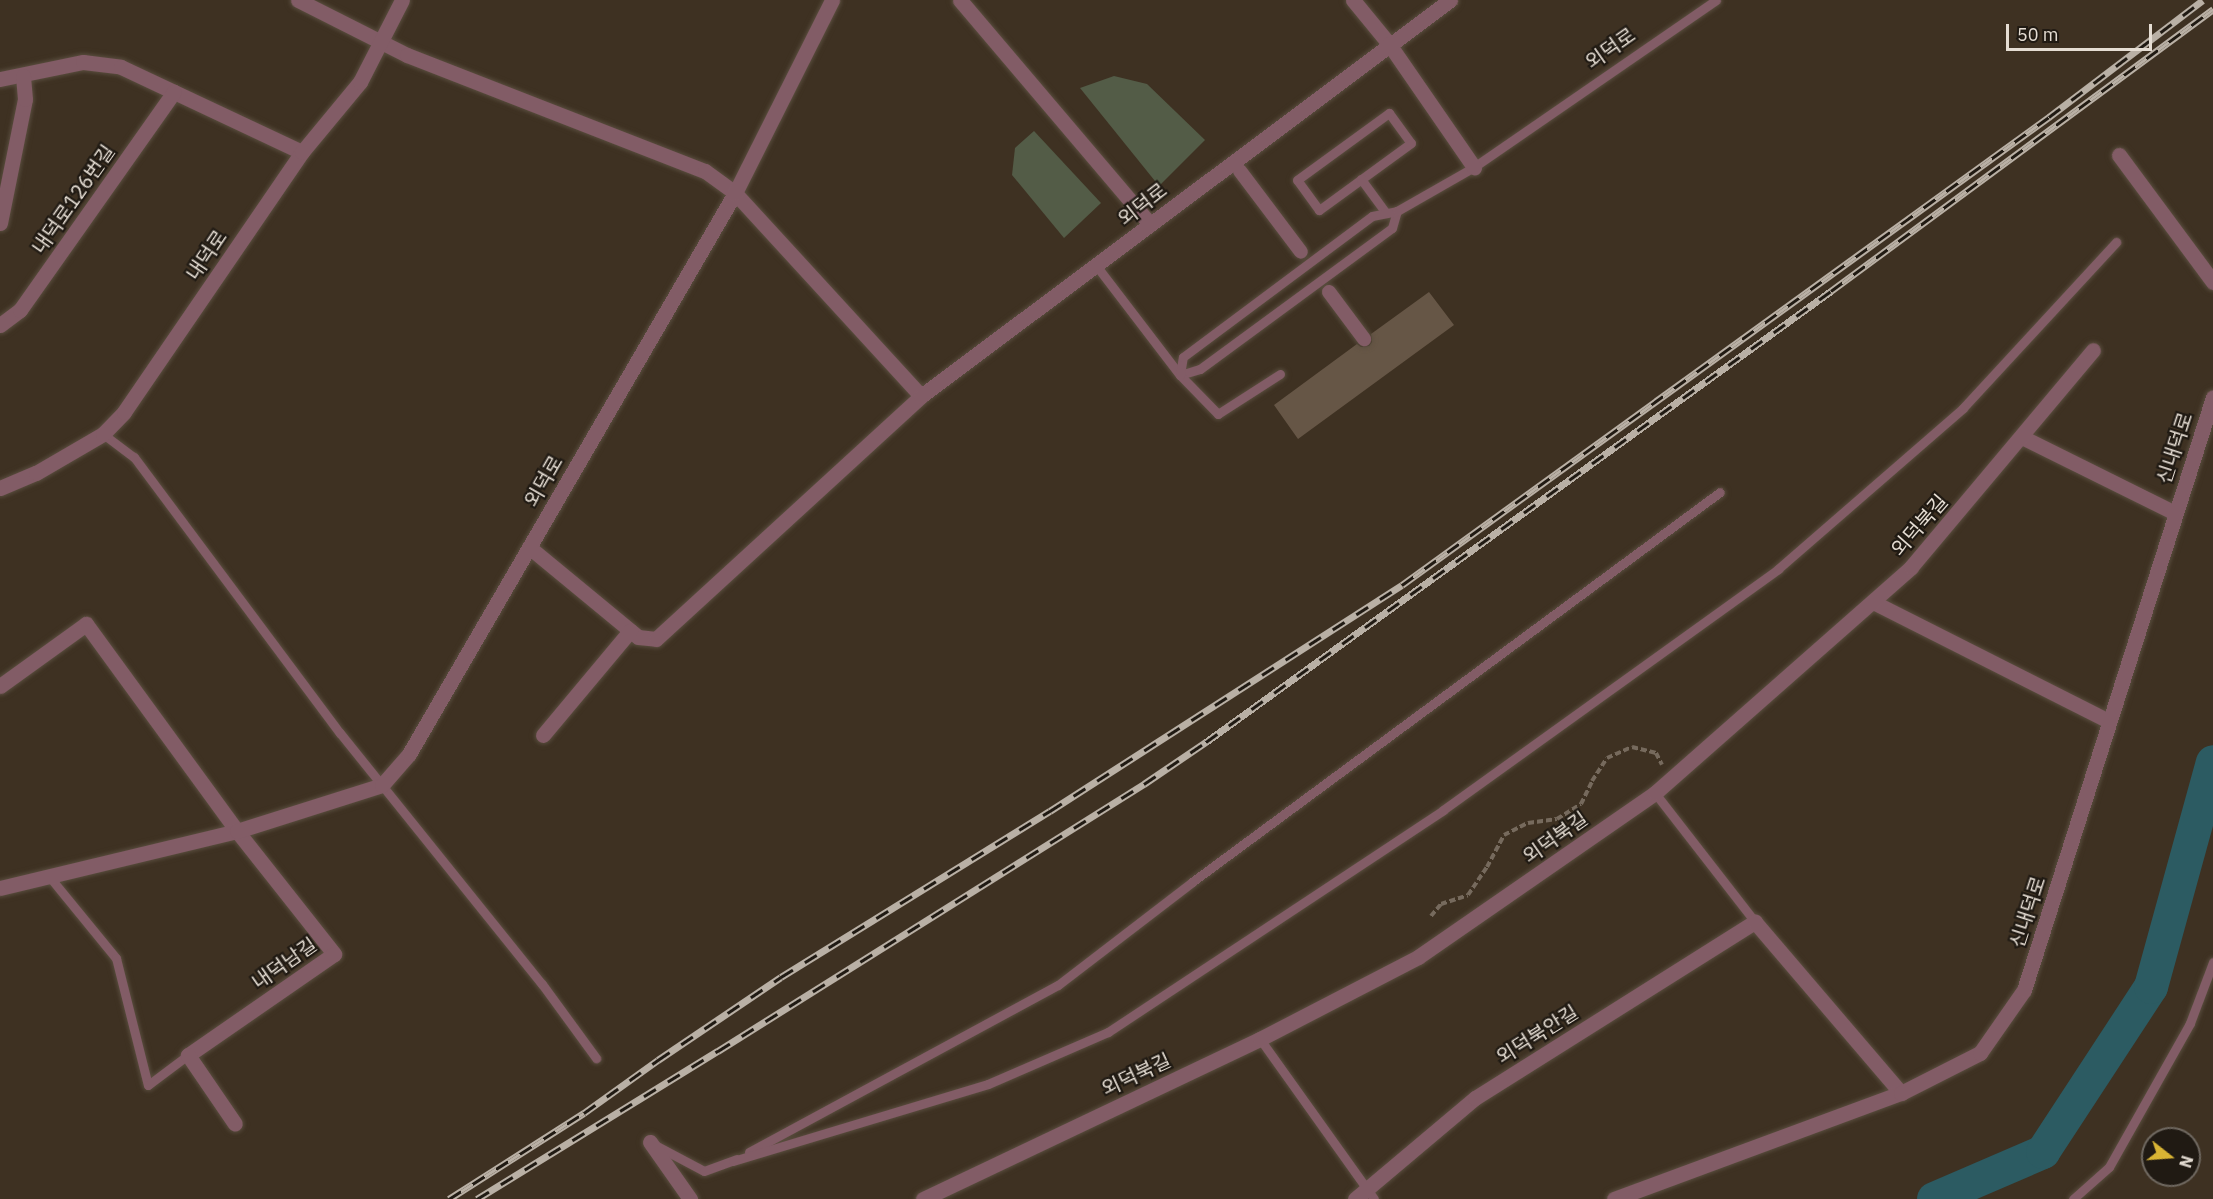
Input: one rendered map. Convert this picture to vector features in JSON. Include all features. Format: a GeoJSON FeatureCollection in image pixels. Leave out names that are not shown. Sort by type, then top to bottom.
{"type":"FeatureCollection","features":[{"type":"Feature","properties":{"kind":"street"},"geometry":{"type":"LineString","coordinates":[[298,0],[407,55],[705,171],[735,193],[921,396]]}},
{"type":"Feature","properties":{"kind":"street","name":"내덕로"},"geometry":{"type":"LineString","coordinates":[[0,488],[36,473],[103,434],[124,412],[302,152],[360,82],[402,0]]}},
{"type":"Feature","properties":{"kind":"street","name":"외덕로"},"geometry":{"type":"LineString","coordinates":[[382,786],[409,754],[735,193],[831,0]]}},
{"type":"Feature","properties":{"kind":"street"},"geometry":{"type":"LineString","coordinates":[[960,0],[1150,225]]}},
{"type":"Feature","properties":{"kind":"street"},"geometry":{"type":"LineString","coordinates":[[1353,0],[1389,44],[1474,167]]}},
{"type":"Feature","properties":{"kind":"street","name":"외덕로"},"geometry":{"type":"LineString","coordinates":[[630,631],[638,638],[656,639],[921,396],[1450,0]]}},
{"type":"Feature","properties":{"kind":"street"},"geometry":{"type":"LineString","coordinates":[[0,79],[83,62],[121,67],[302,152]]}},
{"type":"Feature","properties":{"kind":"street"},"geometry":{"type":"LineString","coordinates":[[0,223],[25,99],[23,76]]}},
{"type":"Feature","properties":{"kind":"street","name":"내덕로126번길"},"geometry":{"type":"LineString","coordinates":[[0,325],[20,310],[174,92]]}},
{"type":"Feature","properties":{"kind":"street"},"geometry":{"type":"LineString","coordinates":[[2119,156],[2213,282]]}},
{"type":"Feature","properties":{"kind":"street"},"geometry":{"type":"LineString","coordinates":[[1240,171],[1301,252]]}},
{"type":"Feature","properties":{"kind":"street"},"geometry":{"type":"LineString","coordinates":[[1329,292],[1364,339]]}},
{"type":"Feature","properties":{"kind":"street","name":"외덕북길"},"geometry":{"type":"LineString","coordinates":[[923,1199],[1260,1039],[1418,957],[1655,794],[1911,567],[2093,350]]}},
{"type":"Feature","properties":{"kind":"street","name":"신내덕로"},"geometry":{"type":"LineString","coordinates":[[1614,1199],[1901,1093],[1980,1053],[2024,990],[2213,397]]}},
{"type":"Feature","properties":{"kind":"street"},"geometry":{"type":"LineString","coordinates":[[2022,437],[2175,513]]}},
{"type":"Feature","properties":{"kind":"street"},"geometry":{"type":"LineString","coordinates":[[529,547],[630,631],[543,735]]}},
{"type":"Feature","properties":{"kind":"street"},"geometry":{"type":"LineString","coordinates":[[1873,602],[2109,721]]}},
{"type":"Feature","properties":{"kind":"street"},"geometry":{"type":"LineString","coordinates":[[0,686],[86,624],[237,831]]}},
{"type":"Feature","properties":{"kind":"street"},"geometry":{"type":"LineString","coordinates":[[0,888],[237,831],[382,786]]}},
{"type":"Feature","properties":{"kind":"street","name":"내덕남길"},"geometry":{"type":"LineString","coordinates":[[188,1055],[334,954],[237,831]]}},
{"type":"Feature","properties":{"kind":"street"},"geometry":{"type":"LineString","coordinates":[[1755,922],[1901,1093]]}},
{"type":"Feature","properties":{"kind":"street","name":"외덕북안길"},"geometry":{"type":"LineString","coordinates":[[1365,1196],[1475,1098],[1755,922]]}},
{"type":"Feature","properties":{"kind":"street"},"geometry":{"type":"LineString","coordinates":[[188,1055],[235,1124]]}},
{"type":"Feature","properties":{"kind":"street"},"geometry":{"type":"LineString","coordinates":[[650,1142],[690,1199]]}},
{"type":"Feature","properties":{"kind":"lane","name":"외덕로"},"geometry":{"type":"LineString","coordinates":[[1397,212],[1474,167],[1716,0]]}},
{"type":"Feature","properties":{"kind":"lane"},"geometry":{"type":"LineString","coordinates":[[1389,113],[1411,143],[1361,179],[1319,210],[1297,180],[1389,113]]}},
{"type":"Feature","properties":{"kind":"lane"},"geometry":{"type":"LineString","coordinates":[[1361,179],[1386,213]]}},
{"type":"Feature","properties":{"kind":"lane"},"geometry":{"type":"LineString","coordinates":[[1397,212],[1392,228],[1200,369],[1180,375],[1183,357],[1372,216],[1397,212]]}},
{"type":"Feature","properties":{"kind":"lane"},"geometry":{"type":"LineString","coordinates":[[650,1142],[704,1171],[988,1084],[1108,1032],[1413,829],[1778,569],[1963,408],[2116,242]]}},
{"type":"Feature","properties":{"kind":"lane"},"geometry":{"type":"LineString","coordinates":[[1095,264],[1180,375],[1218,414],[1280,374]]}},
{"type":"Feature","properties":{"kind":"lane"},"geometry":{"type":"LineString","coordinates":[[103,434],[134,457],[382,786],[543,984],[596,1058]]}},
{"type":"Feature","properties":{"kind":"lane"},"geometry":{"type":"LineString","coordinates":[[733,1161],[1058,985],[1192,882],[1720,492]]}},
{"type":"Feature","properties":{"kind":"lane"},"geometry":{"type":"LineString","coordinates":[[1655,794],[1755,922]]}},
{"type":"Feature","properties":{"kind":"lane","name":"내덕남길"},"geometry":{"type":"LineString","coordinates":[[48,875],[116,958],[148,1085],[188,1055]]}},
{"type":"Feature","properties":{"kind":"lane"},"geometry":{"type":"LineString","coordinates":[[2073,1199],[2109,1167],[2190,1023],[2213,962]]}},
{"type":"Feature","properties":{"kind":"lane"},"geometry":{"type":"LineString","coordinates":[[1260,1039],[1365,1196]]}},
{"type":"Feature","properties":{"kind":"path"},"geometry":{"type":"LineString","coordinates":[[1431,916],[1441,904],[1468,895],[1487,867],[1504,835],[1528,823],[1557,819],[1581,804],[1592,781],[1607,759],[1632,747],[1656,753],[1662,766]]}},
{"type":"Feature","properties":{"kind":"green space"},"geometry":{"type":"Polygon","coordinates":[[[1114,76],[1147,84],[1205,140],[1159,186],[1080,88],[1114,76]]]}},
{"type":"Feature","properties":{"kind":"green space"},"geometry":{"type":"Polygon","coordinates":[[[1034,131],[1101,203],[1064,238],[1012,175],[1015,148],[1034,131]]]}},
{"type":"Feature","properties":{"kind":"building"},"geometry":{"type":"Polygon","coordinates":[[[1429,292],[1454,325],[1298,439],[1274,405],[1357,344],[1361,347],[1369,346],[1372,342],[1371,334],[1429,292]]]}},
{"type":"Feature","properties":{"kind":"waterway"},"geometry":{"type":"LineString","coordinates":[[1934,1199],[2043,1152],[2151,987],[2213,762]]}},
{"type":"Feature","properties":{"kind":"railway"},"geometry":{"type":"LineString","coordinates":[[449,1199],[584,1113],[781,977],[1050,811],[1402,585],[2049,117],[2203,0]]}},
{"type":"Feature","properties":{"kind":"railway"},"geometry":{"type":"LineString","coordinates":[[477,1199],[1144,784],[1206,742],[1831,291],[2213,9]]}}]}
